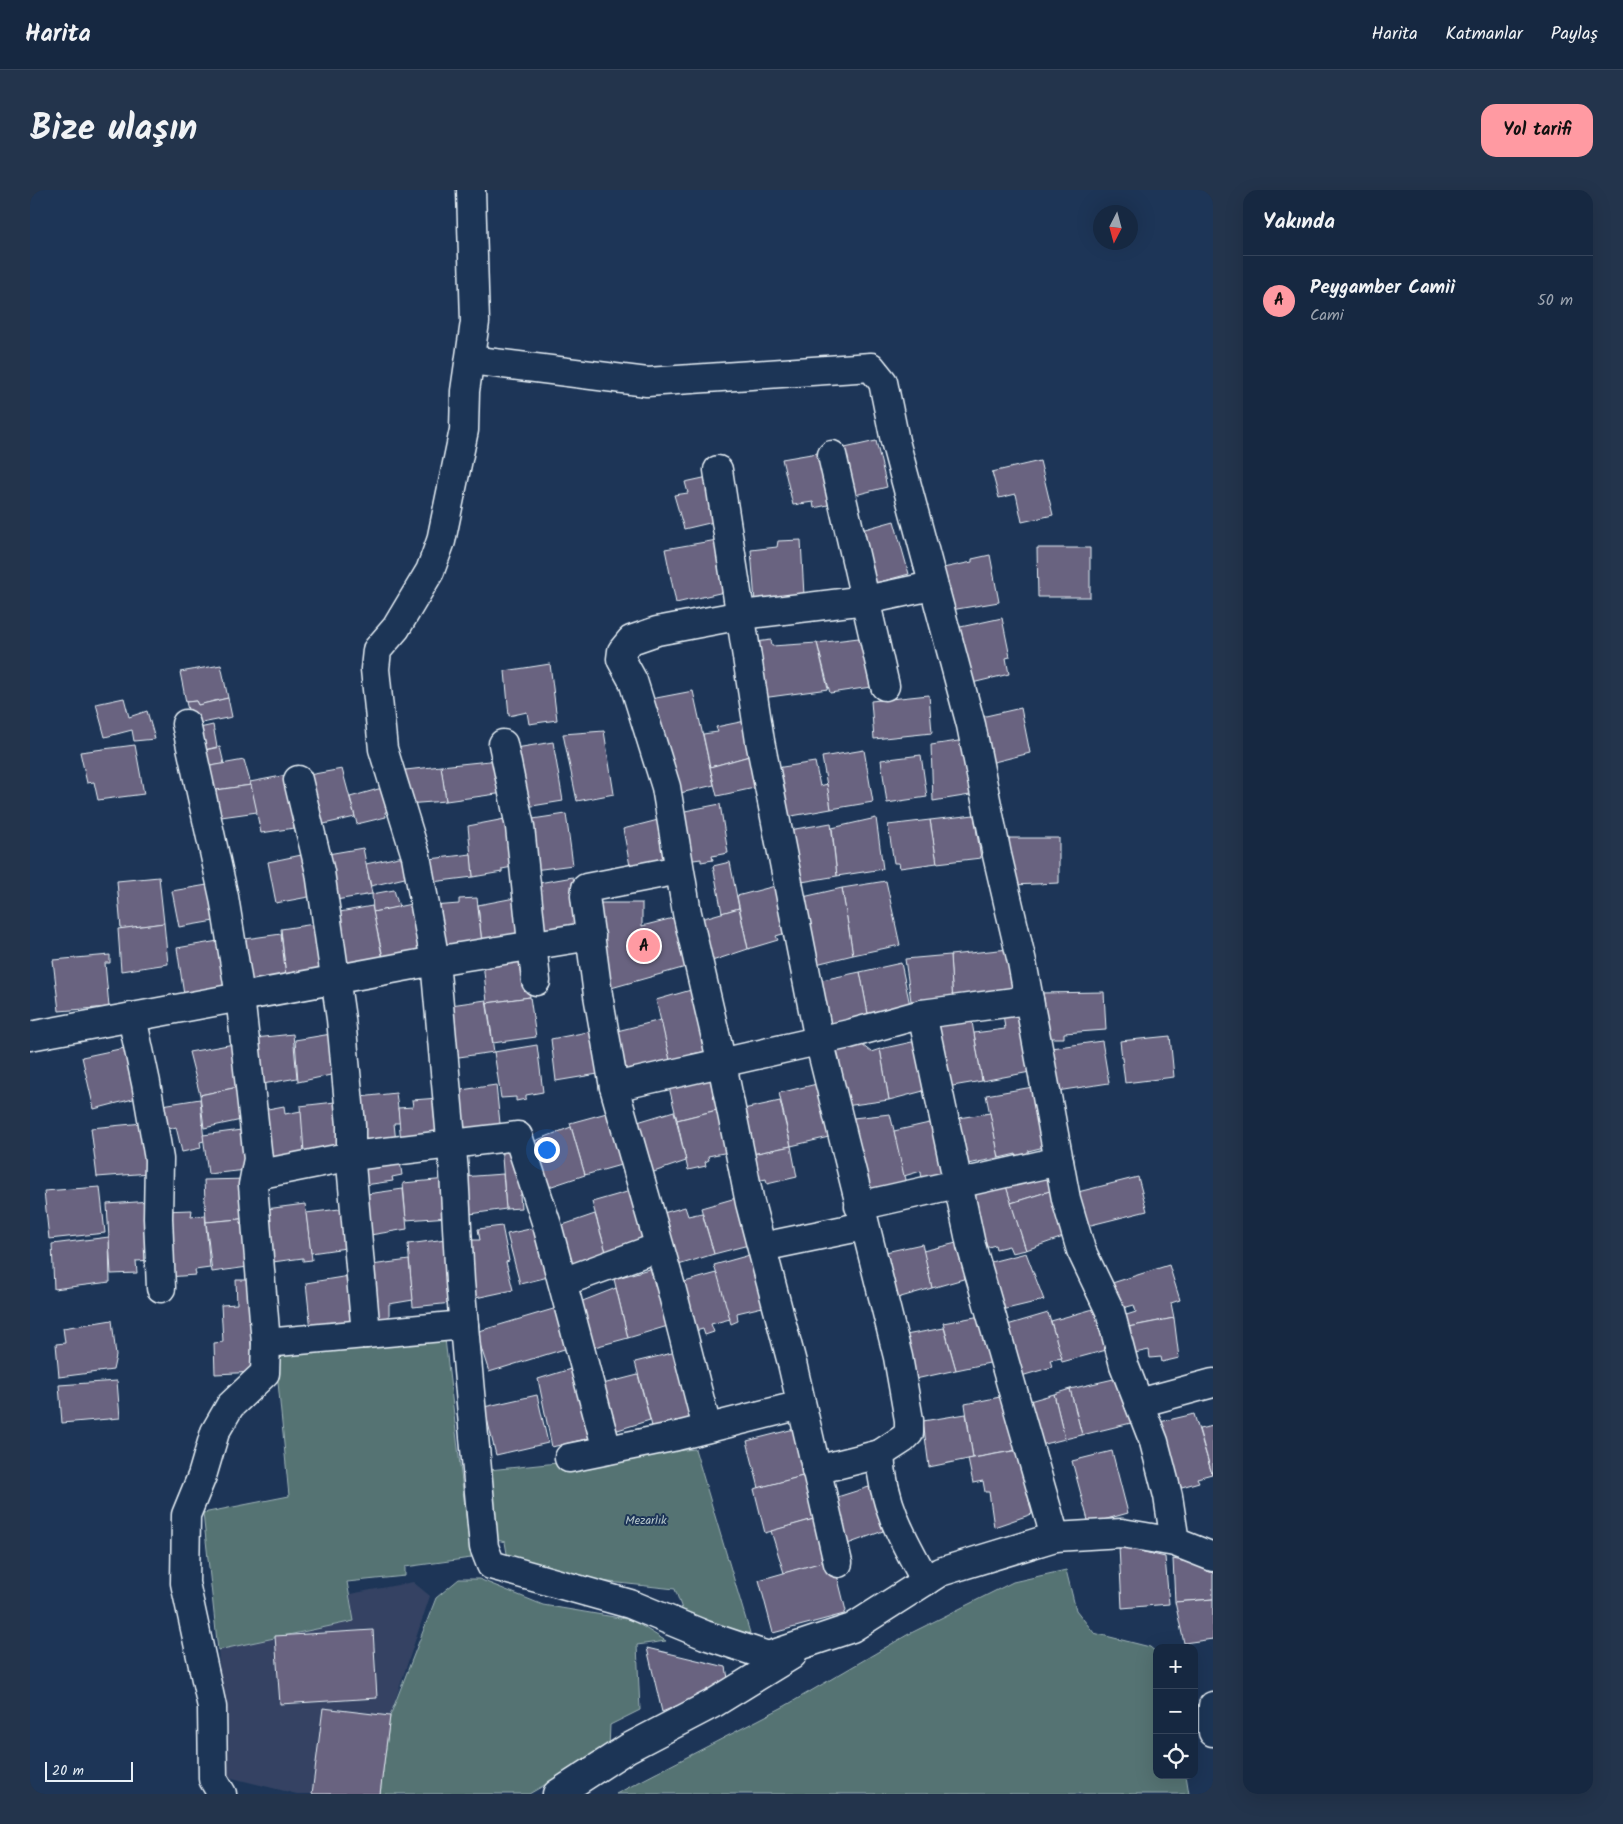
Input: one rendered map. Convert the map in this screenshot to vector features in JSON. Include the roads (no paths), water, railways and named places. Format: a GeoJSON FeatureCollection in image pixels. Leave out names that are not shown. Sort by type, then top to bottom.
{"type":"FeatureCollection","features":[{"type":"Feature","properties":{"kind":"street"},"geometry":{"type":"LineString","coordinates":[[471,190],[475,322],[465,391],[464,430],[440,541],[430,571],[396,628],[378,650],[376,669],[383,748],[416,856],[435,961],[452,1145],[464,1325],[484,1547],[490,1565],[630,1604],[705,1635],[768,1656],[852,1628],[940,1572],[1055,1537],[1122,1533],[1175,1542],[1213,1557]]}},
{"type":"Feature","properties":{"kind":"street"},"geometry":{"type":"LineString","coordinates":[[470,360],[647,382],[871,367],[883,382],[895,441],[932,586],[971,725],[1029,1000],[1066,1199],[1081,1250],[1110,1311],[1124,1365],[1154,1442],[1166,1487],[1175,1542]]}},
{"type":"Feature","properties":{"kind":"street"},"geometry":{"type":"LineString","coordinates":[[832,455],[884,686]]}},
{"type":"Feature","properties":{"kind":"street"},"geometry":{"type":"LineString","coordinates":[[718,470],[742,615],[760,741],[819,1040],[861,1216],[898,1357],[909,1420],[909,1432],[903,1439],[880,1454],[816,1470]]}},
{"type":"Feature","properties":{"kind":"street"},"geometry":{"type":"LineString","coordinates":[[838,1563],[748,1194],[722,1064],[687,913],[666,787],[633,682],[621,659],[622,650],[632,640],[657,631],[742,615],[866,600],[932,586]]}},
{"type":"Feature","properties":{"kind":"street"},"geometry":{"type":"LineString","coordinates":[[186,724],[224,897],[240,996],[258,1159],[253,1185],[266,1344],[265,1373],[230,1406],[215,1432],[202,1476],[186,1515],[185,1583],[212,1707],[213,1779],[222,1794]]}},
{"type":"Feature","properties":{"kind":"street"},"geometry":{"type":"LineString","coordinates":[[503,744],[520,827],[536,980]]}},
{"type":"Feature","properties":{"kind":"street"},"geometry":{"type":"LineString","coordinates":[[298,780],[320,872],[346,1067],[366,1334]]}},
{"type":"Feature","properties":{"kind":"street"},"geometry":{"type":"LineString","coordinates":[[680,870],[586,888],[585,896],[598,995],[614,1087],[707,1428]]}},
{"type":"Feature","properties":{"kind":"street"},"geometry":{"type":"LineString","coordinates":[[30,1036],[435,961],[590,936]]}},
{"type":"Feature","properties":{"kind":"street"},"geometry":{"type":"LineString","coordinates":[[614,1087],[722,1064],[922,1014],[1029,1000]]}},
{"type":"Feature","properties":{"kind":"street"},"geometry":{"type":"LineString","coordinates":[[922,1014],[956,1183],[971,1245],[1055,1537]]}},
{"type":"Feature","properties":{"kind":"street"},"geometry":{"type":"LineString","coordinates":[[132,1017],[159,1159],[158,1218],[161,1288]]}},
{"type":"Feature","properties":{"kind":"street"},"geometry":{"type":"LineString","coordinates":[[256,1175],[352,1156],[518,1136],[547,1224],[607,1450]]}},
{"type":"Feature","properties":{"kind":"street"},"geometry":{"type":"LineString","coordinates":[[762,1247],[861,1216],[956,1183],[1059,1160]]}},
{"type":"Feature","properties":{"kind":"street"},"geometry":{"type":"LineString","coordinates":[[563,1282],[659,1247]]}},
{"type":"Feature","properties":{"kind":"street"},"geometry":{"type":"LineString","coordinates":[[266,1344],[464,1325]]}},
{"type":"Feature","properties":{"kind":"street"},"geometry":{"type":"LineString","coordinates":[[1138,1403],[1213,1383]]}},
{"type":"Feature","properties":{"kind":"street"},"geometry":{"type":"LineString","coordinates":[[569,1458],[801,1405]]}},
{"type":"Feature","properties":{"kind":"street"},"geometry":{"type":"LineString","coordinates":[[880,1454],[881,1478],[897,1530],[926,1581]]}},
{"type":"Feature","properties":{"kind":"street"},"geometry":{"type":"LineString","coordinates":[[557,1794],[628,1748],[714,1703],[816,1640]]}},
{"type":"Feature","properties":{"kind":"street"},"geometry":{"type":"LineString","coordinates":[[1213,1706],[1213,1732]]}},
{"type":"Feature","properties":{"kind":"place","name":"Peygamber Camii"},"geometry":{"type":"Point","coordinates":[644,946]}},
{"type":"Feature","properties":{"kind":"park label","name":"Mezarlık"},"geometry":{"type":"Point","coordinates":[646,1520]}}]}
